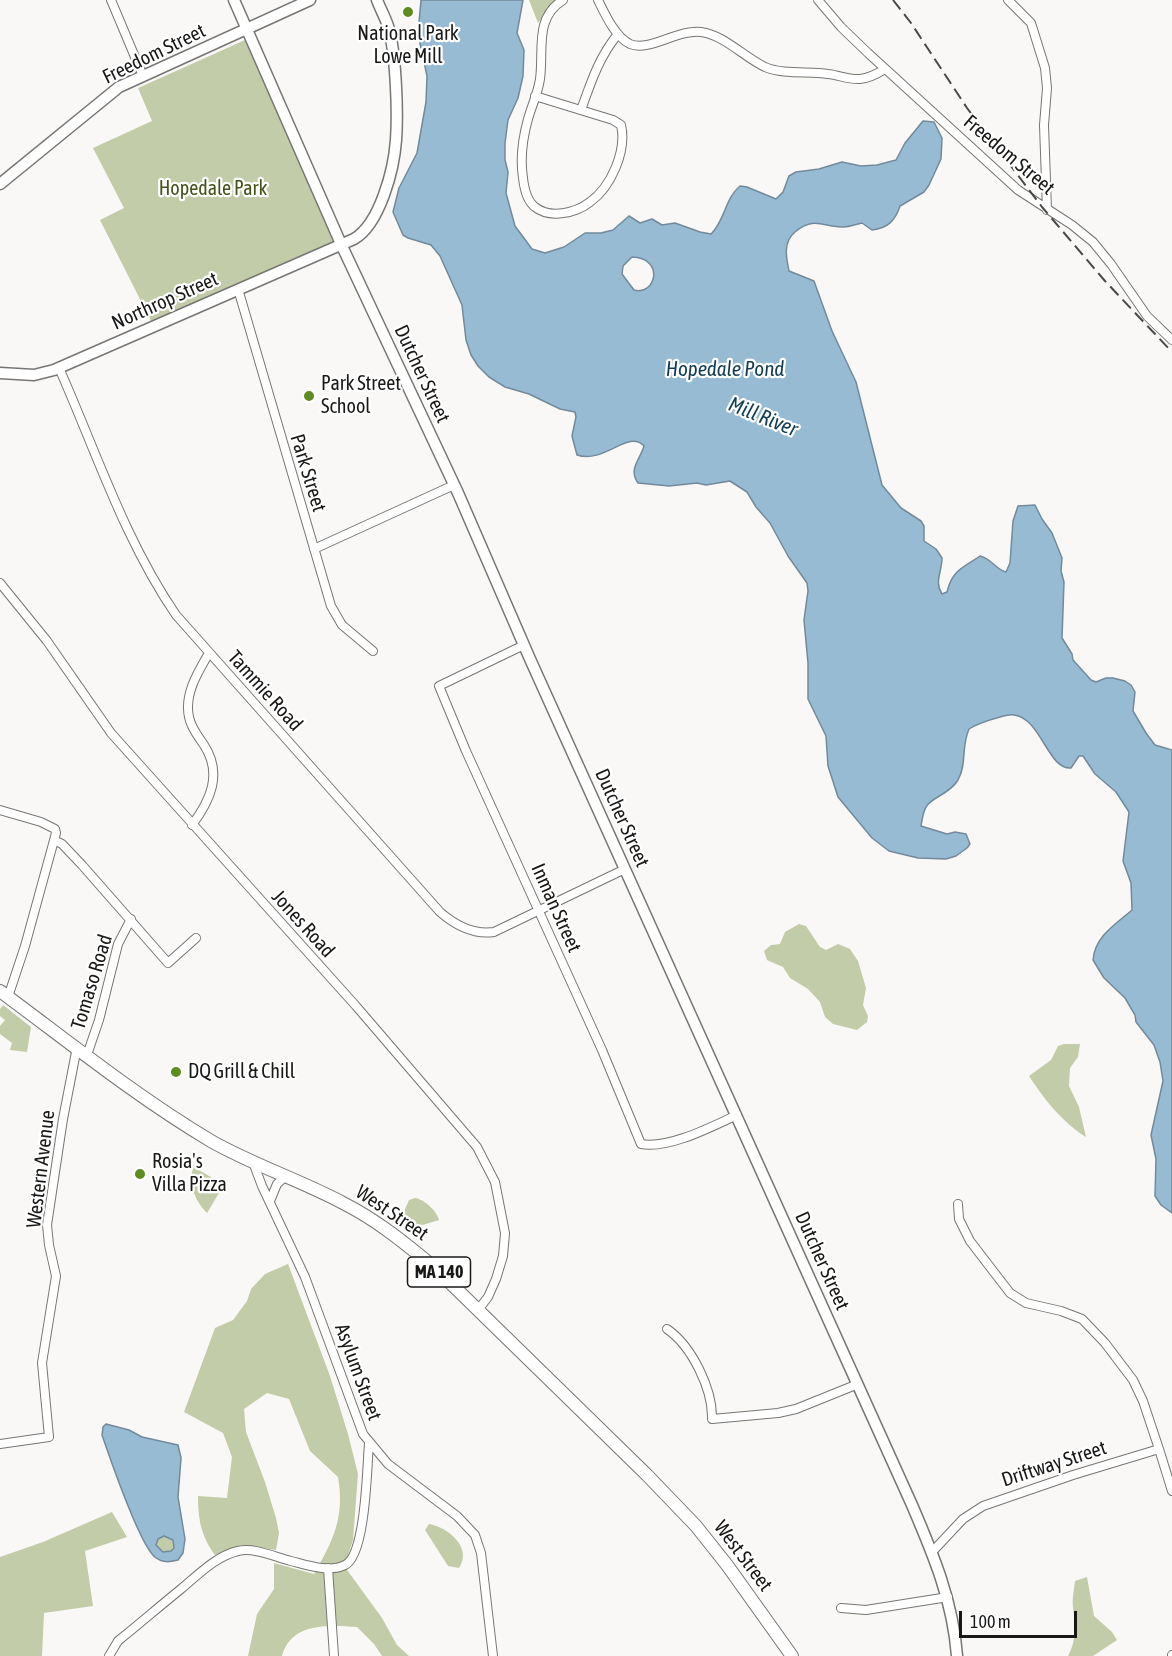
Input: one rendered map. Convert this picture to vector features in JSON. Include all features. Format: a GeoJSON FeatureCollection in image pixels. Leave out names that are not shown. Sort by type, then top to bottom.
{"type":"FeatureCollection","features":[{"type":"Feature","properties":{"kind":"main road","name":"West Street"},"geometry":{"type":"LineString","coordinates":[[4,994],[174,1117],[213,1142],[344,1203],[401,1239],[435,1268],[650,1477],[696,1526],[792,1656]]}},
{"type":"Feature","properties":{"kind":"street"},"geometry":{"type":"LineString","coordinates":[[111,0],[143,76]]}},
{"type":"Feature","properties":{"kind":"street","name":"Dutcher Street"},"geometry":{"type":"LineString","coordinates":[[234,0],[341,244],[454,485],[932,1552],[948,1597],[957,1656]]}},
{"type":"Feature","properties":{"kind":"street","name":"Freedom Street"},"geometry":{"type":"LineString","coordinates":[[0,184],[119,87],[310,0]]}},
{"type":"Feature","properties":{"kind":"street","name":"Northrop Street"},"geometry":{"type":"LineString","coordinates":[[0,373],[38,374],[59,368],[361,235],[372,223],[381,200],[394,154],[396,127],[391,41],[388,26],[377,0]]}},
{"type":"Feature","properties":{"kind":"street"},"geometry":{"type":"LineString","coordinates":[[536,96],[613,120],[621,125],[622,136],[618,160],[604,188],[590,203],[572,212],[562,214],[543,211],[535,207],[530,201],[522,168],[524,132],[540,78],[543,23],[550,10],[563,0]]}},
{"type":"Feature","properties":{"kind":"street"},"geometry":{"type":"LineString","coordinates":[[598,0],[618,34],[631,44],[651,43],[685,33],[702,33],[721,40],[758,63],[778,71],[831,74],[853,79],[875,75],[885,69]]}},
{"type":"Feature","properties":{"kind":"street","name":"Freedom Street"},"geometry":{"type":"LineString","coordinates":[[819,0],[841,27],[1018,190],[1072,225],[1093,242],[1112,264],[1137,303],[1172,340]]}},
{"type":"Feature","properties":{"kind":"street"},"geometry":{"type":"LineString","coordinates":[[1008,0],[1031,22],[1045,68],[1047,88],[1044,125],[1047,210]]}},
{"type":"Feature","properties":{"kind":"street"},"geometry":{"type":"LineString","coordinates":[[581,110],[597,65],[618,34]]}},
{"type":"Feature","properties":{"kind":"street","name":"Park Street"},"geometry":{"type":"LineString","coordinates":[[238,289],[335,616],[342,625],[373,651]]}},
{"type":"Feature","properties":{"kind":"street","name":"Tammie Road"},"geometry":{"type":"LineString","coordinates":[[59,368],[135,546],[176,615],[426,898],[447,918],[467,929],[490,933],[625,869]]}},
{"type":"Feature","properties":{"kind":"street"},"geometry":{"type":"LineString","coordinates":[[314,549],[454,485]]}},
{"type":"Feature","properties":{"kind":"street","name":"Jones Road"},"geometry":{"type":"LineString","coordinates":[[0,584],[47,641],[111,734],[356,1006],[477,1147],[495,1182],[505,1233],[503,1253],[496,1279],[488,1297],[478,1310]]}},
{"type":"Feature","properties":{"kind":"street","name":"Inman Street"},"geometry":{"type":"LineString","coordinates":[[524,645],[439,686],[466,752],[602,1050],[641,1144],[652,1146],[681,1138],[737,1115]]}},
{"type":"Feature","properties":{"kind":"street"},"geometry":{"type":"LineString","coordinates":[[192,825],[208,801],[214,782],[212,762],[192,727],[188,708],[191,689],[209,653]]}},
{"type":"Feature","properties":{"kind":"street","name":"Tomaso Road"},"geometry":{"type":"LineString","coordinates":[[0,810],[41,822],[55,829],[54,840],[62,844],[168,963],[196,938]]}},
{"type":"Feature","properties":{"kind":"street"},"geometry":{"type":"LineString","coordinates":[[4,994],[54,840]]}},
{"type":"Feature","properties":{"kind":"street","name":"Tomaso Road"},"geometry":{"type":"LineString","coordinates":[[87,1055],[99,1020],[118,944],[131,919]]}},
{"type":"Feature","properties":{"kind":"street","name":"Western Avenue"},"geometry":{"type":"LineString","coordinates":[[0,1444],[49,1437],[42,1363],[56,1276],[47,1225],[63,1119],[77,1047]]}},
{"type":"Feature","properties":{"kind":"street","name":"Asylum Street"},"geometry":{"type":"LineString","coordinates":[[253,1161],[305,1277],[363,1434],[388,1464],[458,1516],[475,1535],[481,1553],[493,1656]]}},
{"type":"Feature","properties":{"kind":"street"},"geometry":{"type":"LineString","coordinates":[[270,1200],[277,1184],[286,1176]]}},
{"type":"Feature","properties":{"kind":"street"},"geometry":{"type":"LineString","coordinates":[[958,1204],[958,1219],[970,1241],[1010,1293],[1026,1304],[1061,1311],[1082,1319],[1105,1343],[1133,1380],[1160,1449],[1172,1491]]}},
{"type":"Feature","properties":{"kind":"street"},"geometry":{"type":"LineString","coordinates":[[667,1329],[681,1340],[700,1373],[711,1400],[712,1419],[778,1413],[796,1409],[858,1384]]}},
{"type":"Feature","properties":{"kind":"street"},"geometry":{"type":"LineString","coordinates":[[109,1656],[118,1641],[213,1563],[231,1553],[243,1550],[257,1552],[301,1564],[328,1568],[339,1568],[349,1563],[357,1547],[364,1511],[369,1443]]}},
{"type":"Feature","properties":{"kind":"street","name":"Driftway Street"},"geometry":{"type":"LineString","coordinates":[[932,1552],[963,1519],[983,1506],[1160,1449]]}},
{"type":"Feature","properties":{"kind":"street"},"geometry":{"type":"LineString","coordinates":[[328,1568],[334,1656]]}},
{"type":"Feature","properties":{"kind":"street"},"geometry":{"type":"LineString","coordinates":[[841,1608],[866,1610],[948,1597]]}},
{"type":"Feature","properties":{"kind":"green space"},"geometry":{"type":"Polygon","coordinates":[[[529,0],[556,0],[538,23],[529,0]]]}},
{"type":"Feature","properties":{"kind":"green space","name":"Hopedale Park"},"geometry":{"type":"Polygon","coordinates":[[[245,40],[335,241],[152,323],[100,220],[124,208],[93,148],[152,121],[138,88],[245,40]]]}},
{"type":"Feature","properties":{"kind":"green space"},"geometry":{"type":"Polygon","coordinates":[[[799,924],[806,926],[820,947],[826,950],[838,944],[850,949],[858,961],[866,988],[863,1005],[868,1016],[867,1022],[857,1030],[833,1024],[825,1017],[820,1002],[808,989],[790,978],[783,967],[767,960],[764,951],[771,945],[780,944],[785,932],[799,924]]]}},
{"type":"Feature","properties":{"kind":"green space"},"geometry":{"type":"Polygon","coordinates":[[[3,1005],[31,1027],[27,1052],[10,1050],[12,1043],[0,1034],[0,1026],[5,1020],[0,1016],[0,1009],[3,1005]]]}},
{"type":"Feature","properties":{"kind":"green space"},"geometry":{"type":"Polygon","coordinates":[[[1080,1044],[1078,1057],[1070,1068],[1069,1086],[1079,1107],[1086,1137],[1054,1110],[1029,1076],[1051,1060],[1058,1046],[1080,1044]]]}},
{"type":"Feature","properties":{"kind":"green space"},"geometry":{"type":"Polygon","coordinates":[[[194,1167],[219,1182],[214,1189],[219,1193],[207,1213],[193,1192],[191,1179],[194,1167]]]}},
{"type":"Feature","properties":{"kind":"green space"},"geometry":{"type":"Polygon","coordinates":[[[415,1198],[430,1206],[439,1220],[416,1227],[409,1222],[403,1214],[409,1200],[415,1198]]]}},
{"type":"Feature","properties":{"kind":"green space"},"geometry":{"type":"Polygon","coordinates":[[[288,1264],[330,1376],[358,1474],[353,1540],[347,1558],[342,1563],[382,1618],[397,1645],[409,1656],[382,1656],[357,1627],[323,1626],[302,1631],[287,1645],[282,1656],[248,1656],[257,1614],[274,1589],[274,1563],[314,1574],[327,1551],[338,1517],[340,1491],[338,1477],[310,1451],[289,1399],[267,1393],[244,1409],[246,1432],[276,1518],[279,1533],[276,1550],[241,1545],[215,1555],[201,1527],[198,1496],[227,1498],[232,1457],[223,1433],[184,1412],[215,1328],[233,1320],[247,1301],[251,1289],[265,1274],[288,1264]]]}},
{"type":"Feature","properties":{"kind":"green space"},"geometry":{"type":"Polygon","coordinates":[[[112,1512],[127,1537],[85,1551],[93,1606],[44,1613],[42,1656],[0,1656],[0,1557],[43,1542],[112,1512]]]}},
{"type":"Feature","properties":{"kind":"green space"},"geometry":{"type":"Polygon","coordinates":[[[429,1524],[444,1529],[461,1546],[463,1560],[459,1568],[448,1566],[425,1530],[429,1524]]]}},
{"type":"Feature","properties":{"kind":"green space"},"geometry":{"type":"Polygon","coordinates":[[[165,1535],[171,1538],[174,1544],[171,1550],[165,1553],[159,1550],[156,1544],[159,1538],[165,1535]]]}},
{"type":"Feature","properties":{"kind":"green space"},"geometry":{"type":"Polygon","coordinates":[[[1087,1577],[1094,1616],[1112,1632],[1117,1640],[1093,1656],[1068,1656],[1074,1638],[1075,1581],[1087,1577]]]}},
{"type":"Feature","properties":{"kind":"water","name":"Hopedale Pond"},"geometry":{"type":"Polygon","coordinates":[[[421,0],[523,0],[517,33],[524,50],[523,76],[518,98],[508,120],[505,143],[508,172],[506,193],[515,226],[532,249],[545,253],[564,247],[585,233],[613,230],[629,216],[640,223],[652,219],[662,225],[675,223],[711,234],[716,229],[731,197],[740,186],[776,199],[783,192],[789,176],[796,172],[819,169],[842,162],[861,166],[896,160],[905,143],[923,121],[934,122],[942,138],[941,159],[924,192],[900,206],[896,216],[882,228],[872,230],[862,223],[837,227],[813,223],[802,227],[791,236],[787,245],[789,271],[814,281],[832,331],[856,382],[882,485],[901,508],[921,521],[924,526],[924,541],[936,549],[942,558],[938,581],[942,594],[947,592],[952,579],[959,570],[980,556],[1006,572],[1010,563],[1013,521],[1018,506],[1035,505],[1052,533],[1062,558],[1061,571],[1064,582],[1062,638],[1073,660],[1091,680],[1096,682],[1113,678],[1131,685],[1135,692],[1133,711],[1146,733],[1155,745],[1172,750],[1172,1213],[1161,1205],[1155,1196],[1156,1159],[1151,1135],[1163,1081],[1160,1062],[1154,1045],[1136,1022],[1135,1015],[1125,998],[1104,978],[1093,960],[1102,937],[1132,910],[1131,883],[1123,861],[1129,812],[1116,792],[1095,774],[1083,756],[1079,756],[1071,768],[1063,766],[1056,761],[1031,725],[1023,718],[1008,715],[969,729],[958,780],[950,789],[928,804],[924,811],[921,826],[947,834],[955,832],[966,834],[970,844],[967,848],[956,856],[946,859],[918,858],[889,851],[872,838],[838,797],[828,766],[826,736],[808,699],[808,663],[804,620],[807,583],[788,556],[770,523],[747,492],[730,481],[706,485],[697,483],[669,486],[638,483],[634,469],[644,446],[638,442],[623,444],[597,455],[577,455],[572,436],[575,412],[560,409],[529,394],[505,387],[489,377],[478,366],[466,340],[462,305],[440,256],[431,245],[403,235],[393,212],[399,188],[417,153],[426,102],[427,76],[418,34],[421,0]],[[632,257],[623,266],[622,274],[634,290],[648,288],[654,276],[649,263],[632,257]]]}},
{"type":"Feature","properties":{"kind":"water"},"geometry":{"type":"Polygon","coordinates":[[[106,1424],[129,1430],[142,1437],[178,1445],[181,1458],[178,1497],[185,1539],[183,1553],[178,1560],[161,1561],[149,1550],[126,1501],[102,1435],[106,1424]],[[164,1536],[158,1539],[156,1545],[163,1552],[171,1551],[174,1548],[173,1540],[164,1536]]]}},
{"type":"Feature","properties":{"kind":"railway"},"geometry":{"type":"LineString","coordinates":[[893,0],[911,23],[967,108],[1042,207],[1105,281],[1172,352]]}},
{"type":"Feature","properties":{"kind":"place","name":"National Park Lowe Mill"},"geometry":{"type":"Point","coordinates":[408,12]}},
{"type":"Feature","properties":{"kind":"place","name":"Park Street School"},"geometry":{"type":"Point","coordinates":[309,396]}},
{"type":"Feature","properties":{"kind":"place","name":"DQ Grill & Chill"},"geometry":{"type":"Point","coordinates":[176,1072]}},
{"type":"Feature","properties":{"kind":"place","name":"Rosia's Villa Pizza"},"geometry":{"type":"Point","coordinates":[140,1174]}},
{"type":"Feature","properties":{"kind":"water label","name":"Mill River"},"geometry":{"type":"Point","coordinates":[763,417]}}]}
